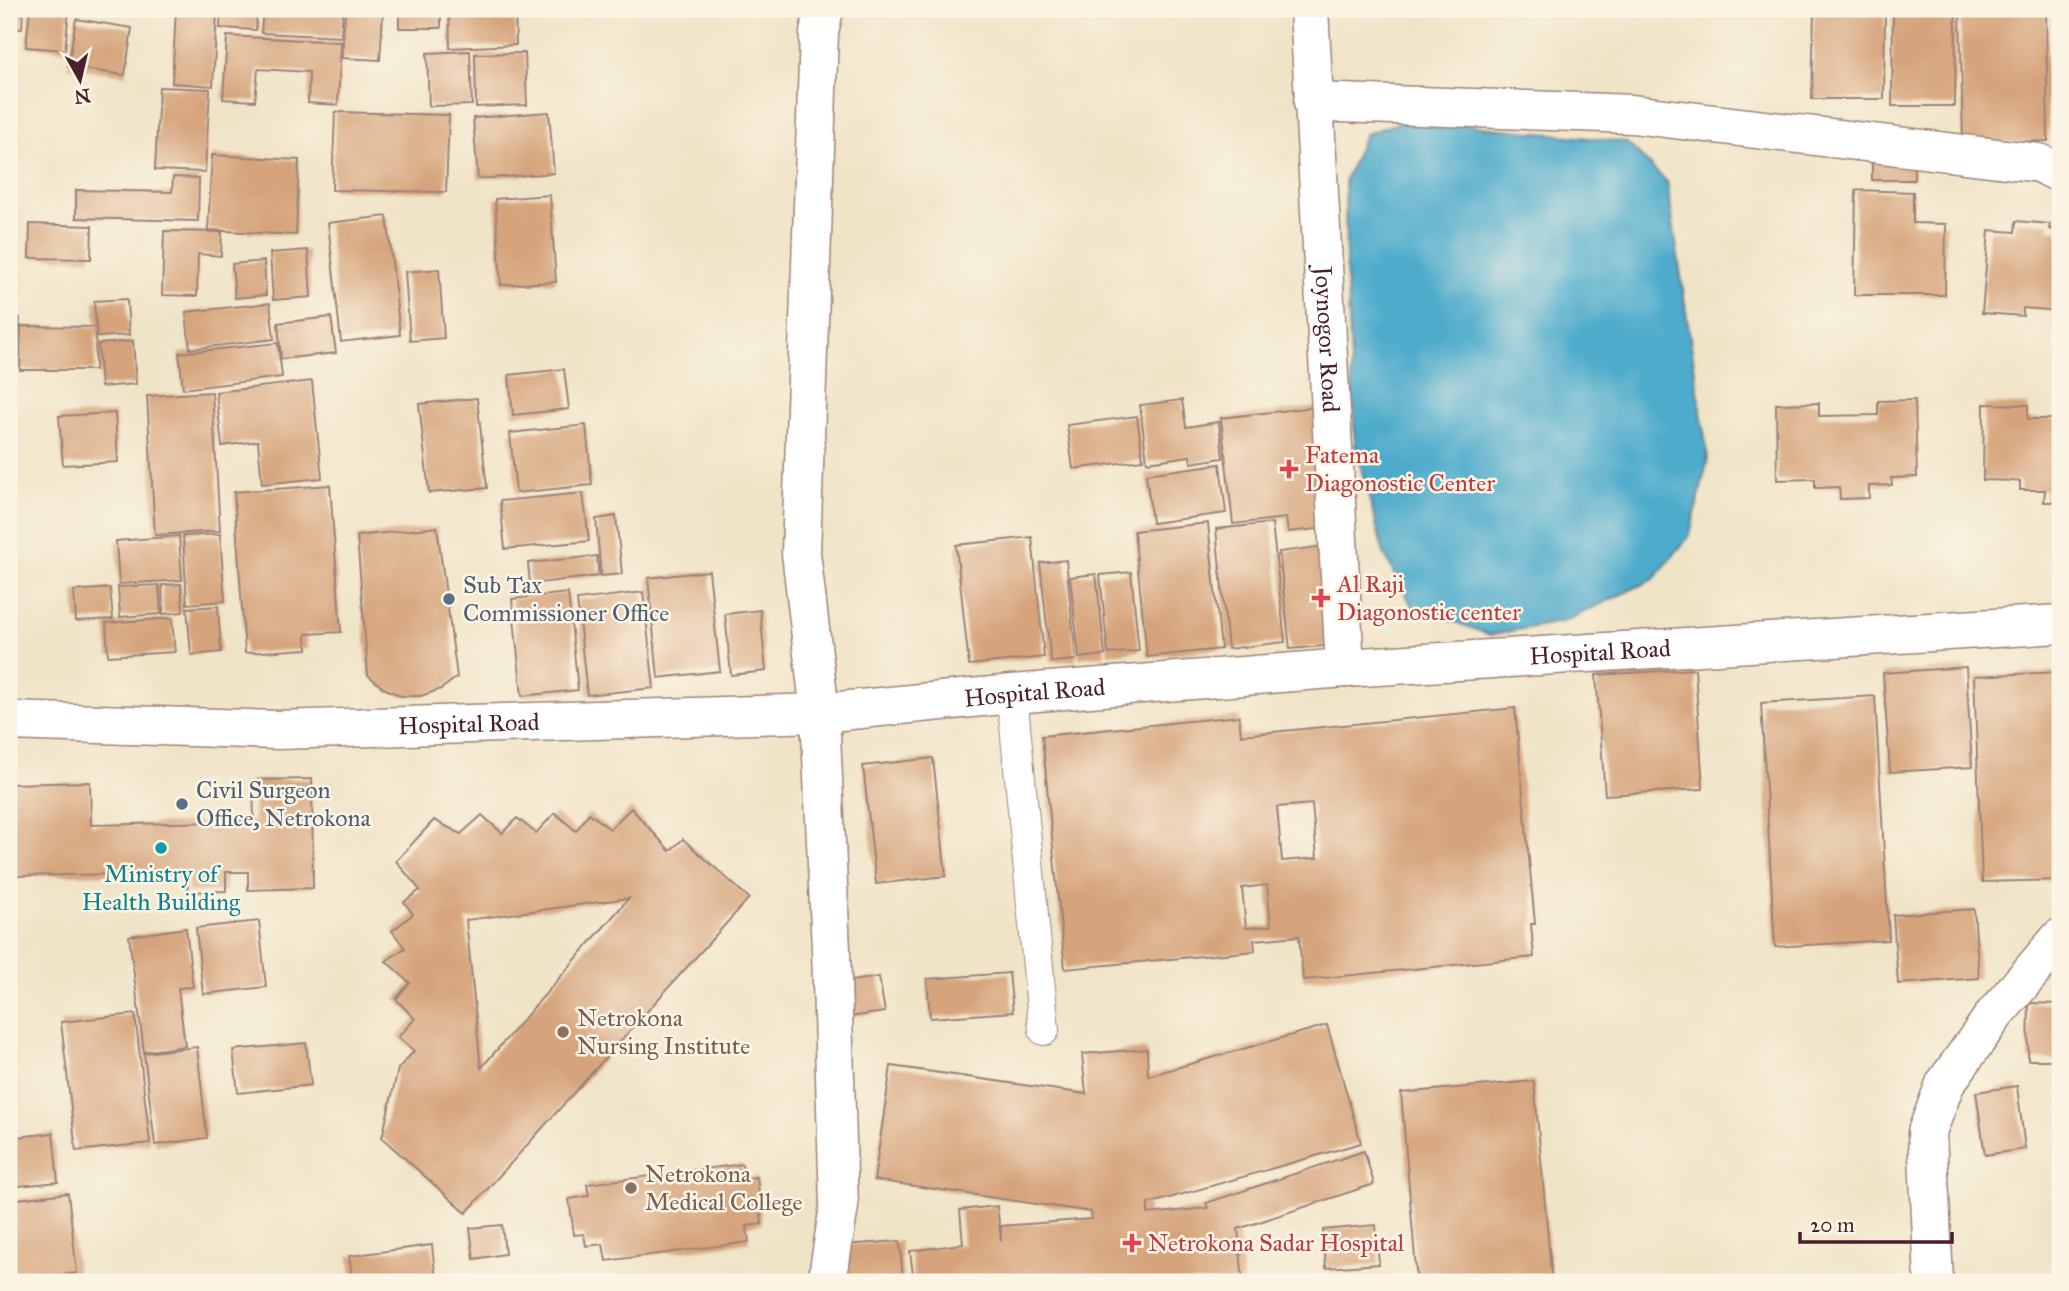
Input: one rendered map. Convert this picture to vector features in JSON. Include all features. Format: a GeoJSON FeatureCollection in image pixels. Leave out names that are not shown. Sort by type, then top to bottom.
{"type":"FeatureCollection","features":[{"type":"Feature","properties":{"kind":"street"},"geometry":{"type":"LineString","coordinates":[[824,9],[819,33],[801,554],[820,713],[831,950],[839,1206],[827,1282]]}},
{"type":"Feature","properties":{"kind":"street","name":"Joynogor Road"},"geometry":{"type":"LineString","coordinates":[[1308,9],[1345,668]]}},
{"type":"Feature","properties":{"kind":"street"},"geometry":{"type":"LineString","coordinates":[[1313,102],[1632,114],[2039,163],[2060,173]]}},
{"type":"Feature","properties":{"kind":"street","name":"Hospital Road"},"geometry":{"type":"LineString","coordinates":[[9,721],[278,730],[820,713],[1012,694],[1345,668],[2060,624]]}},
{"type":"Feature","properties":{"kind":"street"},"geometry":{"type":"LineString","coordinates":[[1934,1282],[1927,1132],[1945,1084],[1995,1014],[2060,938]]}},
{"type":"Feature","properties":{"kind":"lane"},"geometry":{"type":"LineString","coordinates":[[1012,694],[1044,1030]]}},
{"type":"Feature","properties":{"kind":"water"},"geometry":{"type":"Polygon","coordinates":[[[1409,119],[1626,142],[1667,182],[1708,459],[1690,535],[1654,579],[1565,621],[1490,635],[1412,606],[1384,554],[1355,445],[1345,180],[1365,134],[1409,119]]]}},
{"type":"Feature","properties":{"kind":"building"},"geometry":{"type":"Polygon","coordinates":[[[9,9],[23,9],[22,29],[9,29],[9,9]]]}},
{"type":"Feature","properties":{"kind":"building"},"geometry":{"type":"Polygon","coordinates":[[[30,9],[69,9],[65,50],[26,47],[30,9]]]}},
{"type":"Feature","properties":{"kind":"building"},"geometry":{"type":"Polygon","coordinates":[[[221,9],[257,9],[256,30],[220,28],[221,9]]]}},
{"type":"Feature","properties":{"kind":"building"},"geometry":{"type":"Polygon","coordinates":[[[263,9],[343,9],[341,37],[261,33],[263,9]]]}},
{"type":"Feature","properties":{"kind":"building"},"geometry":{"type":"Polygon","coordinates":[[[399,9],[441,9],[441,28],[399,28],[399,9]]]}},
{"type":"Feature","properties":{"kind":"building"},"geometry":{"type":"Polygon","coordinates":[[[449,9],[515,9],[516,45],[450,48],[449,9]]]}},
{"type":"Feature","properties":{"kind":"building"},"geometry":{"type":"Polygon","coordinates":[[[1814,9],[1885,9],[1884,99],[1812,99],[1814,9]]]}},
{"type":"Feature","properties":{"kind":"building"},"geometry":{"type":"Polygon","coordinates":[[[1893,9],[1956,9],[1955,106],[1892,106],[1893,9]]]}},
{"type":"Feature","properties":{"kind":"building"},"geometry":{"type":"Polygon","coordinates":[[[1960,9],[2046,9],[2048,141],[1963,143],[1960,9]]]}},
{"type":"Feature","properties":{"kind":"building"},"geometry":{"type":"Polygon","coordinates":[[[176,10],[217,12],[213,86],[172,83],[176,10]]]}},
{"type":"Feature","properties":{"kind":"building"},"geometry":{"type":"Polygon","coordinates":[[[345,12],[383,14],[380,60],[342,58],[345,12]]]}},
{"type":"Feature","properties":{"kind":"building"},"geometry":{"type":"Polygon","coordinates":[[[76,19],[132,28],[125,75],[68,67],[76,19]]]}},
{"type":"Feature","properties":{"kind":"building"},"geometry":{"type":"Polygon","coordinates":[[[227,36],[341,42],[338,105],[308,103],[309,72],[258,69],[255,101],[223,99],[227,36]]]}},
{"type":"Feature","properties":{"kind":"building"},"geometry":{"type":"Polygon","coordinates":[[[470,51],[472,105],[429,106],[427,53],[470,51]]]}},
{"type":"Feature","properties":{"kind":"building"},"geometry":{"type":"Polygon","coordinates":[[[525,53],[527,105],[476,107],[475,54],[525,53]]]}},
{"type":"Feature","properties":{"kind":"building"},"geometry":{"type":"Polygon","coordinates":[[[159,87],[210,89],[205,172],[155,170],[159,87]]]}},
{"type":"Feature","properties":{"kind":"building"},"geometry":{"type":"Polygon","coordinates":[[[335,112],[449,115],[446,192],[332,190],[335,112]]]}},
{"type":"Feature","properties":{"kind":"building"},"geometry":{"type":"Polygon","coordinates":[[[549,112],[554,173],[478,179],[473,118],[549,112]]]}},
{"type":"Feature","properties":{"kind":"building"},"geometry":{"type":"Polygon","coordinates":[[[1872,149],[1914,149],[1914,180],[1872,180],[1872,149]]]}},
{"type":"Feature","properties":{"kind":"building"},"geometry":{"type":"Polygon","coordinates":[[[212,155],[299,160],[296,235],[208,230],[212,155]]]}},
{"type":"Feature","properties":{"kind":"building"},"geometry":{"type":"Polygon","coordinates":[[[173,177],[199,178],[198,221],[76,218],[76,190],[172,192],[173,177]]]}},
{"type":"Feature","properties":{"kind":"building"},"geometry":{"type":"Polygon","coordinates":[[[1856,190],[1913,192],[1913,223],[1946,224],[1945,295],[1854,295],[1856,190]]]}},
{"type":"Feature","properties":{"kind":"building"},"geometry":{"type":"Polygon","coordinates":[[[550,195],[556,282],[501,285],[495,199],[550,195]]]}},
{"type":"Feature","properties":{"kind":"building"},"geometry":{"type":"Polygon","coordinates":[[[387,216],[400,335],[341,342],[328,223],[387,216]]]}},
{"type":"Feature","properties":{"kind":"building"},"geometry":{"type":"Polygon","coordinates":[[[2016,221],[2050,224],[2049,229],[2060,230],[2060,311],[2023,308],[2023,316],[1982,313],[1989,230],[2015,232],[2016,221]]]}},
{"type":"Feature","properties":{"kind":"building"},"geometry":{"type":"Polygon","coordinates":[[[30,224],[92,226],[91,259],[29,258],[30,224]]]}},
{"type":"Feature","properties":{"kind":"building"},"geometry":{"type":"Polygon","coordinates":[[[164,231],[222,232],[221,256],[198,254],[197,296],[162,295],[164,231]]]}},
{"type":"Feature","properties":{"kind":"building"},"geometry":{"type":"Polygon","coordinates":[[[308,250],[311,297],[273,300],[270,253],[308,250]]]}},
{"type":"Feature","properties":{"kind":"building"},"geometry":{"type":"Polygon","coordinates":[[[264,261],[266,295],[235,298],[232,264],[264,261]]]}},
{"type":"Feature","properties":{"kind":"building"},"geometry":{"type":"Polygon","coordinates":[[[439,269],[444,338],[410,341],[405,272],[439,269]]]}},
{"type":"Feature","properties":{"kind":"building"},"geometry":{"type":"Polygon","coordinates":[[[127,299],[129,335],[97,337],[94,301],[127,299]]]}},
{"type":"Feature","properties":{"kind":"building"},"geometry":{"type":"Polygon","coordinates":[[[270,303],[274,339],[190,349],[186,312],[270,303]]]}},
{"type":"Feature","properties":{"kind":"building"},"geometry":{"type":"Polygon","coordinates":[[[9,317],[20,318],[11,410],[9,410],[9,317]]]}},
{"type":"Feature","properties":{"kind":"building"},"geometry":{"type":"Polygon","coordinates":[[[331,317],[336,353],[281,359],[278,323],[331,317]]]}},
{"type":"Feature","properties":{"kind":"building"},"geometry":{"type":"Polygon","coordinates":[[[21,326],[96,327],[95,370],[20,370],[21,326]]]}},
{"type":"Feature","properties":{"kind":"building"},"geometry":{"type":"Polygon","coordinates":[[[133,341],[136,384],[101,387],[98,344],[133,341]]]}},
{"type":"Feature","properties":{"kind":"building"},"geometry":{"type":"Polygon","coordinates":[[[278,343],[282,377],[183,389],[179,353],[278,343]]]}},
{"type":"Feature","properties":{"kind":"building"},"geometry":{"type":"Polygon","coordinates":[[[564,369],[569,409],[513,415],[509,375],[564,369]]]}},
{"type":"Feature","properties":{"kind":"building"},"geometry":{"type":"Polygon","coordinates":[[[312,381],[322,478],[262,484],[258,441],[222,446],[216,392],[312,381]]]}},
{"type":"Feature","properties":{"kind":"building"},"geometry":{"type":"Polygon","coordinates":[[[212,392],[220,531],[155,535],[147,396],[212,392]]]}},
{"type":"Feature","properties":{"kind":"building"},"geometry":{"type":"Polygon","coordinates":[[[477,398],[487,488],[429,493],[419,404],[477,398]]]}},
{"type":"Feature","properties":{"kind":"building"},"geometry":{"type":"Polygon","coordinates":[[[1182,400],[1186,427],[1219,422],[1223,458],[1191,463],[1190,456],[1147,462],[1140,405],[1182,400]]]}},
{"type":"Feature","properties":{"kind":"building"},"geometry":{"type":"Polygon","coordinates":[[[1915,400],[1917,477],[1891,478],[1892,485],[1869,486],[1869,498],[1840,499],[1839,487],[1815,488],[1815,479],[1777,480],[1776,404],[1819,403],[1819,416],[1878,415],[1878,401],[1915,400]]]}},
{"type":"Feature","properties":{"kind":"building"},"geometry":{"type":"Polygon","coordinates":[[[1984,404],[2028,405],[2028,419],[2060,419],[2060,502],[2044,502],[2045,490],[2020,490],[2020,481],[1983,480],[1984,404]]]}},
{"type":"Feature","properties":{"kind":"building"},"geometry":{"type":"Polygon","coordinates":[[[1323,406],[1337,527],[1288,532],[1286,518],[1233,524],[1221,418],[1323,406]]]}},
{"type":"Feature","properties":{"kind":"building"},"geometry":{"type":"Polygon","coordinates":[[[115,413],[118,462],[63,465],[59,416],[115,413]]]}},
{"type":"Feature","properties":{"kind":"building"},"geometry":{"type":"Polygon","coordinates":[[[1137,416],[1143,460],[1073,469],[1067,425],[1137,416]]]}},
{"type":"Feature","properties":{"kind":"building"},"geometry":{"type":"Polygon","coordinates":[[[586,425],[592,485],[516,493],[510,433],[586,425]]]}},
{"type":"Feature","properties":{"kind":"building"},"geometry":{"type":"Polygon","coordinates":[[[1220,464],[1226,513],[1152,523],[1146,474],[1220,464]]]}},
{"type":"Feature","properties":{"kind":"building"},"geometry":{"type":"Polygon","coordinates":[[[330,485],[341,632],[306,634],[307,649],[245,653],[234,492],[330,485]]]}},
{"type":"Feature","properties":{"kind":"building"},"geometry":{"type":"Polygon","coordinates":[[[583,493],[589,541],[505,549],[500,501],[583,493]]]}},
{"type":"Feature","properties":{"kind":"building"},"geometry":{"type":"Polygon","coordinates":[[[616,516],[622,574],[601,576],[596,519],[616,516]]]}},
{"type":"Feature","properties":{"kind":"building"},"geometry":{"type":"Polygon","coordinates":[[[1208,523],[1221,649],[1147,657],[1134,531],[1208,523]]]}},
{"type":"Feature","properties":{"kind":"building"},"geometry":{"type":"Polygon","coordinates":[[[1272,523],[1285,642],[1228,649],[1216,529],[1272,523]]]}},
{"type":"Feature","properties":{"kind":"building"},"geometry":{"type":"Polygon","coordinates":[[[437,527],[457,677],[441,689],[421,696],[401,696],[383,688],[368,675],[357,536],[437,527]]]}},
{"type":"Feature","properties":{"kind":"building"},"geometry":{"type":"Polygon","coordinates":[[[220,534],[225,601],[187,604],[183,536],[220,534]]]}},
{"type":"Feature","properties":{"kind":"building"},"geometry":{"type":"Polygon","coordinates":[[[179,536],[182,580],[119,584],[116,541],[179,536]]]}},
{"type":"Feature","properties":{"kind":"building"},"geometry":{"type":"Polygon","coordinates":[[[1032,537],[1044,657],[969,665],[956,545],[1032,537]]]}},
{"type":"Feature","properties":{"kind":"building"},"geometry":{"type":"Polygon","coordinates":[[[1325,546],[1335,645],[1290,649],[1279,552],[1325,546]]]}},
{"type":"Feature","properties":{"kind":"building"},"geometry":{"type":"Polygon","coordinates":[[[597,556],[599,576],[530,584],[528,563],[597,556]]]}},
{"type":"Feature","properties":{"kind":"building"},"geometry":{"type":"Polygon","coordinates":[[[1066,560],[1076,660],[1051,662],[1040,563],[1066,560]]]}},
{"type":"Feature","properties":{"kind":"building"},"geometry":{"type":"Polygon","coordinates":[[[709,571],[720,671],[658,678],[648,578],[709,571]]]}},
{"type":"Feature","properties":{"kind":"building"},"geometry":{"type":"Polygon","coordinates":[[[1131,572],[1139,651],[1108,654],[1100,575],[1131,572]]]}},
{"type":"Feature","properties":{"kind":"building"},"geometry":{"type":"Polygon","coordinates":[[[1096,574],[1105,655],[1079,658],[1070,577],[1096,574]]]}},
{"type":"Feature","properties":{"kind":"building"},"geometry":{"type":"Polygon","coordinates":[[[181,584],[183,612],[163,614],[162,585],[181,584]]]}},
{"type":"Feature","properties":{"kind":"building"},"geometry":{"type":"Polygon","coordinates":[[[159,585],[161,614],[120,617],[118,587],[159,585]]]}},
{"type":"Feature","properties":{"kind":"building"},"geometry":{"type":"Polygon","coordinates":[[[110,588],[113,619],[76,621],[74,591],[110,588]]]}},
{"type":"Feature","properties":{"kind":"building"},"geometry":{"type":"Polygon","coordinates":[[[643,592],[654,688],[587,695],[577,600],[643,592]]]}},
{"type":"Feature","properties":{"kind":"building"},"geometry":{"type":"Polygon","coordinates":[[[568,593],[578,690],[522,696],[512,599],[568,593]]]}},
{"type":"Feature","properties":{"kind":"building"},"geometry":{"type":"Polygon","coordinates":[[[218,606],[221,652],[191,655],[187,608],[218,606]]]}},
{"type":"Feature","properties":{"kind":"building"},"geometry":{"type":"Polygon","coordinates":[[[760,610],[766,671],[731,675],[725,614],[760,610]]]}},
{"type":"Feature","properties":{"kind":"building"},"geometry":{"type":"Polygon","coordinates":[[[172,618],[175,652],[108,656],[106,623],[172,618]]]}},
{"type":"Feature","properties":{"kind":"building"},"geometry":{"type":"Polygon","coordinates":[[[1966,667],[1972,767],[1890,772],[1883,673],[1966,667]]]}},
{"type":"Feature","properties":{"kind":"building"},"geometry":{"type":"Polygon","coordinates":[[[1695,669],[1703,789],[1605,795],[1596,675],[1695,669]]]}},
{"type":"Feature","properties":{"kind":"building"},"geometry":{"type":"Polygon","coordinates":[[[2060,672],[2060,880],[1982,882],[1974,676],[2060,672]]]}},
{"type":"Feature","properties":{"kind":"building"},"geometry":{"type":"Polygon","coordinates":[[[1875,696],[1889,940],[1775,947],[1761,703],[1875,696]]]}},
{"type":"Feature","properties":{"kind":"building"},"geometry":{"type":"Polygon","coordinates":[[[1515,708],[1535,924],[1531,924],[1534,957],[1303,980],[1299,936],[1254,940],[1255,951],[1065,969],[1042,736],[1239,716],[1241,735],[1515,708]],[[1312,804],[1277,807],[1282,861],[1317,858],[1312,804]],[[1267,885],[1242,888],[1246,928],[1271,926],[1267,885]]]}},
{"type":"Feature","properties":{"kind":"building"},"geometry":{"type":"Polygon","coordinates":[[[933,758],[946,876],[876,884],[863,766],[933,758]]]}},
{"type":"Feature","properties":{"kind":"building","name":"Ministry of Health Building"},"geometry":{"type":"Polygon","coordinates":[[[312,779],[313,888],[248,890],[248,872],[226,872],[226,891],[188,892],[187,873],[9,876],[9,784],[90,782],[91,825],[254,821],[253,780],[312,779]]]}},
{"type":"Feature","properties":{"kind":"building"},"geometry":{"type":"Polygon","coordinates":[[[631,808],[670,851],[683,839],[749,898],[466,1213],[382,1138],[398,1069],[414,1051],[398,1037],[415,1019],[396,999],[410,983],[386,961],[405,948],[392,931],[413,914],[404,902],[420,890],[396,861],[434,820],[461,834],[482,815],[502,833],[517,818],[536,833],[555,813],[576,831],[589,813],[610,829],[631,808]],[[629,898],[466,920],[481,1068],[629,898]]]}},
{"type":"Feature","properties":{"kind":"building"},"geometry":{"type":"Polygon","coordinates":[[[1974,909],[1979,978],[1898,984],[1893,915],[1974,909]]]}},
{"type":"Feature","properties":{"kind":"building"},"geometry":{"type":"Polygon","coordinates":[[[259,921],[266,987],[203,994],[196,928],[259,921]]]}},
{"type":"Feature","properties":{"kind":"building"},"geometry":{"type":"Polygon","coordinates":[[[186,928],[193,987],[178,988],[185,1046],[144,1052],[129,936],[186,928]]]}},
{"type":"Feature","properties":{"kind":"building"},"geometry":{"type":"Polygon","coordinates":[[[1009,973],[1013,1012],[930,1018],[927,979],[1009,973]]]}},
{"type":"Feature","properties":{"kind":"building"},"geometry":{"type":"Polygon","coordinates":[[[879,977],[885,1012],[835,1019],[830,984],[879,977]]]}},
{"type":"Feature","properties":{"kind":"building"},"geometry":{"type":"Polygon","coordinates":[[[2029,1003],[2060,1004],[2060,1060],[2028,1060],[2029,1003]]]}},
{"type":"Feature","properties":{"kind":"building"},"geometry":{"type":"Polygon","coordinates":[[[135,1014],[150,1143],[76,1151],[61,1022],[135,1014]]]}},
{"type":"Feature","properties":{"kind":"building"},"geometry":{"type":"Polygon","coordinates":[[[1327,1025],[1361,1143],[1148,1204],[1148,1214],[1208,1208],[1206,1203],[1364,1151],[1374,1184],[1238,1229],[1243,1282],[914,1282],[910,1251],[963,1244],[960,1210],[997,1206],[1001,1241],[1001,1226],[1092,1219],[1091,1212],[874,1180],[891,1066],[1086,1094],[1082,1054],[1147,1049],[1148,1076],[1327,1025]]]}},
{"type":"Feature","properties":{"kind":"building"},"geometry":{"type":"Polygon","coordinates":[[[306,1043],[311,1085],[238,1093],[233,1050],[306,1043]]]}},
{"type":"Feature","properties":{"kind":"building"},"geometry":{"type":"Polygon","coordinates":[[[197,1047],[207,1138],[155,1145],[144,1053],[197,1047]]]}},
{"type":"Feature","properties":{"kind":"building"},"geometry":{"type":"Polygon","coordinates":[[[1534,1081],[1552,1282],[1417,1282],[1401,1093],[1534,1081]]]}},
{"type":"Feature","properties":{"kind":"building"},"geometry":{"type":"Polygon","coordinates":[[[2017,1086],[2025,1149],[1985,1155],[1976,1092],[2017,1086]]]}},
{"type":"Feature","properties":{"kind":"building"},"geometry":{"type":"Polygon","coordinates":[[[53,1133],[58,1182],[9,1187],[9,1138],[53,1133]]]}},
{"type":"Feature","properties":{"kind":"building"},"geometry":{"type":"Polygon","coordinates":[[[742,1164],[744,1179],[757,1177],[762,1224],[747,1226],[749,1242],[606,1261],[603,1244],[586,1246],[584,1234],[574,1235],[569,1199],[589,1196],[587,1184],[742,1164]]]}},
{"type":"Feature","properties":{"kind":"building"},"geometry":{"type":"Polygon","coordinates":[[[68,1193],[77,1273],[9,1281],[9,1200],[68,1193]]]}},
{"type":"Feature","properties":{"kind":"building"},"geometry":{"type":"Polygon","coordinates":[[[502,1225],[505,1254],[474,1259],[470,1228],[502,1225]]]}},
{"type":"Feature","properties":{"kind":"building"},"geometry":{"type":"Polygon","coordinates":[[[1376,1225],[1379,1264],[1326,1268],[1323,1230],[1376,1225]]]}},
{"type":"Feature","properties":{"kind":"building"},"geometry":{"type":"Polygon","coordinates":[[[900,1241],[903,1282],[846,1282],[843,1245],[900,1241]]]}},
{"type":"Feature","properties":{"kind":"building"},"geometry":{"type":"Polygon","coordinates":[[[432,1245],[436,1282],[353,1282],[349,1256],[432,1245]]]}},
{"type":"Feature","properties":{"kind":"place","name":"Fatema Diagonostic Center"},"geometry":{"type":"Point","coordinates":[1289,469]}},
{"type":"Feature","properties":{"kind":"place","name":"Al Raji Diagonostic center"},"geometry":{"type":"Point","coordinates":[1321,598]}},
{"type":"Feature","properties":{"kind":"place","name":"Sub Tax Commissioner Office"},"geometry":{"type":"Point","coordinates":[449,599]}},
{"type":"Feature","properties":{"kind":"place","name":"Civil Surgeon Office, Netrokona"},"geometry":{"type":"Point","coordinates":[182,804]}},
{"type":"Feature","properties":{"kind":"place","name":"Ministry of Health Building"},"geometry":{"type":"Point","coordinates":[161,848]}},
{"type":"Feature","properties":{"kind":"place","name":"Netrokona Nursing Institute"},"geometry":{"type":"Point","coordinates":[563,1032]}},
{"type":"Feature","properties":{"kind":"place","name":"Netrokona Medical College"},"geometry":{"type":"Point","coordinates":[631,1188]}},
{"type":"Feature","properties":{"kind":"place","name":"Netrokona Sadar Hospital"},"geometry":{"type":"Point","coordinates":[1132,1243]}}]}
